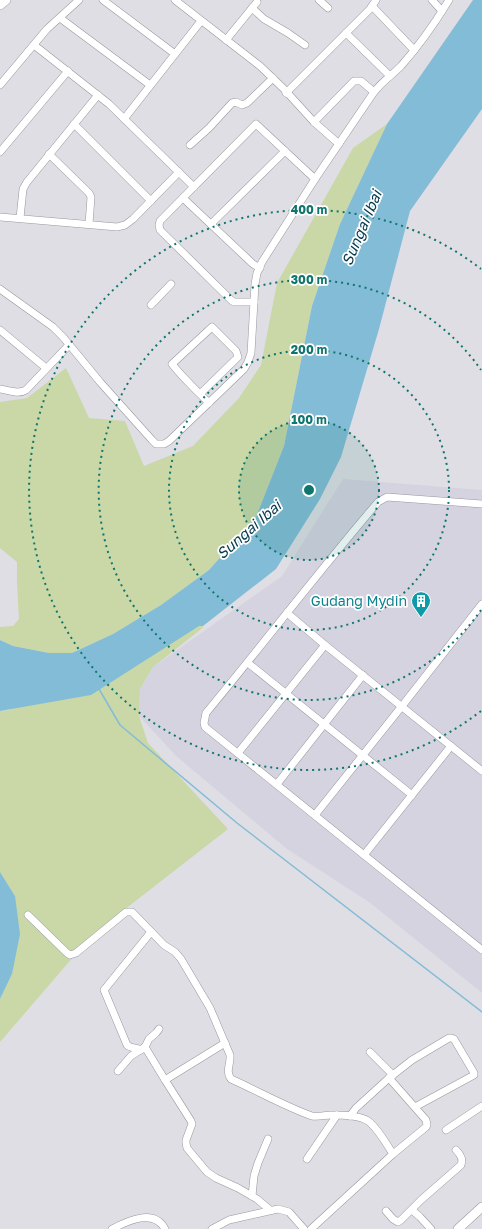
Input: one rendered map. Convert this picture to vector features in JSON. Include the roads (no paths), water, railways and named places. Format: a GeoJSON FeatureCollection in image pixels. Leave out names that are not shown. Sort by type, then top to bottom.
{"type":"FeatureCollection","features":[{"type":"Feature","properties":{"kind":"main road"},"geometry":{"type":"LineString","coordinates":[[0,5],[6,0]]}},
{"type":"Feature","properties":{"kind":"main road"},"geometry":{"type":"LineString","coordinates":[[458,1229],[480,1211]]}},
{"type":"Feature","properties":{"kind":"street"},"geometry":{"type":"LineString","coordinates":[[0,85],[47,29],[79,0]]}},
{"type":"Feature","properties":{"kind":"street"},"geometry":{"type":"LineString","coordinates":[[103,0],[175,54]]}},
{"type":"Feature","properties":{"kind":"street"},"geometry":{"type":"LineString","coordinates":[[175,0],[260,66],[314,122],[339,144]]}},
{"type":"Feature","properties":{"kind":"street"},"geometry":{"type":"LineString","coordinates":[[319,0],[328,8]]}},
{"type":"Feature","properties":{"kind":"street"},"geometry":{"type":"LineString","coordinates":[[432,0],[442,11]]}},
{"type":"Feature","properties":{"kind":"street"},"geometry":{"type":"LineString","coordinates":[[0,289],[53,327],[156,444],[164,444],[169,441],[244,368],[251,355],[255,284],[260,268],[315,180],[374,92],[414,50],[449,0]]}},
{"type":"Feature","properties":{"kind":"street"},"geometry":{"type":"LineString","coordinates":[[226,40],[257,2]]}},
{"type":"Feature","properties":{"kind":"street"},"geometry":{"type":"LineString","coordinates":[[284,90],[343,36],[374,2],[414,50]]}},
{"type":"Feature","properties":{"kind":"street"},"geometry":{"type":"LineString","coordinates":[[252,8],[264,19],[305,45]]}},
{"type":"Feature","properties":{"kind":"street"},"geometry":{"type":"LineString","coordinates":[[60,18],[150,85]]}},
{"type":"Feature","properties":{"kind":"street"},"geometry":{"type":"LineString","coordinates":[[124,119],[201,21]]}},
{"type":"Feature","properties":{"kind":"street"},"geometry":{"type":"LineString","coordinates":[[343,36],[385,79]]}},
{"type":"Feature","properties":{"kind":"street"},"geometry":{"type":"LineString","coordinates":[[34,45],[98,95],[192,185]]}},
{"type":"Feature","properties":{"kind":"street"},"geometry":{"type":"LineString","coordinates":[[0,152],[68,71]]}},
{"type":"Feature","properties":{"kind":"street"},"geometry":{"type":"LineString","coordinates":[[190,145],[209,128],[232,103],[236,102],[242,105],[247,103],[274,80]]}},
{"type":"Feature","properties":{"kind":"street"},"geometry":{"type":"LineString","coordinates":[[314,122],[354,81],[360,81],[374,92]]}},
{"type":"Feature","properties":{"kind":"street"},"geometry":{"type":"LineString","coordinates":[[20,218],[23,189],[25,185],[98,95]]}},
{"type":"Feature","properties":{"kind":"street"},"geometry":{"type":"LineString","coordinates":[[74,124],[151,201]]}},
{"type":"Feature","properties":{"kind":"street"},"geometry":{"type":"LineString","coordinates":[[254,302],[234,302],[231,300],[160,230],[160,222],[183,198],[192,185],[256,124],[315,180]]}},
{"type":"Feature","properties":{"kind":"street"},"geometry":{"type":"LineString","coordinates":[[211,224],[285,151]]}},
{"type":"Feature","properties":{"kind":"street"},"geometry":{"type":"LineString","coordinates":[[49,154],[89,193],[91,197],[89,224]]}},
{"type":"Feature","properties":{"kind":"street"},"geometry":{"type":"LineString","coordinates":[[0,217],[117,227],[125,225],[133,219],[151,201],[182,175]]}},
{"type":"Feature","properties":{"kind":"street"},"geometry":{"type":"LineString","coordinates":[[183,198],[253,264],[260,268]]}},
{"type":"Feature","properties":{"kind":"street"},"geometry":{"type":"LineString","coordinates":[[151,304],[171,284]]}},
{"type":"Feature","properties":{"kind":"street"},"geometry":{"type":"LineString","coordinates":[[200,394],[238,357],[236,351],[212,327],[172,364],[200,394],[209,403]]}},
{"type":"Feature","properties":{"kind":"street"},"geometry":{"type":"LineString","coordinates":[[0,330],[46,368]]}},
{"type":"Feature","properties":{"kind":"street"},"geometry":{"type":"LineString","coordinates":[[0,389],[22,392],[26,390],[69,345]]}},
{"type":"Feature","properties":{"kind":"street"},"geometry":{"type":"LineString","coordinates":[[482,504],[387,498],[378,502],[334,553],[248,663],[206,713],[204,718],[206,727],[482,950]]}},
{"type":"Feature","properties":{"kind":"street"},"geometry":{"type":"LineString","coordinates":[[315,815],[482,604]]}},
{"type":"Feature","properties":{"kind":"street"},"geometry":{"type":"LineString","coordinates":[[287,613],[482,771]]}},
{"type":"Feature","properties":{"kind":"street"},"geometry":{"type":"LineString","coordinates":[[238,753],[325,645]]}},
{"type":"Feature","properties":{"kind":"street"},"geometry":{"type":"LineString","coordinates":[[248,663],[412,795]]}},
{"type":"Feature","properties":{"kind":"street"},"geometry":{"type":"LineString","coordinates":[[277,784],[363,675]]}},
{"type":"Feature","properties":{"kind":"street"},"geometry":{"type":"LineString","coordinates":[[364,855],[451,746]]}},
{"type":"Feature","properties":{"kind":"street"},"geometry":{"type":"LineString","coordinates":[[28,915],[70,955],[76,953],[126,912],[134,914],[164,946],[175,952],[210,1008],[230,1055],[228,1070],[229,1077],[231,1079],[308,1114],[317,1116],[350,1116],[364,1119],[372,1125],[393,1154]]}},
{"type":"Feature","properties":{"kind":"street"},"geometry":{"type":"LineString","coordinates":[[143,1048],[130,1047],[127,1045],[104,990],[151,932]]}},
{"type":"Feature","properties":{"kind":"street"},"geometry":{"type":"LineString","coordinates":[[118,1071],[131,1056],[143,1048],[148,1039],[156,1034],[159,1029]]}},
{"type":"Feature","properties":{"kind":"street"},"geometry":{"type":"LineString","coordinates":[[350,1116],[356,1108],[391,1076],[412,1060],[449,1038],[454,1039],[474,1072],[474,1075],[415,1107]]}},
{"type":"Feature","properties":{"kind":"street"},"geometry":{"type":"LineString","coordinates":[[165,1080],[225,1043]]}},
{"type":"Feature","properties":{"kind":"street"},"geometry":{"type":"LineString","coordinates":[[143,1048],[191,1121],[192,1124],[186,1140],[187,1148],[211,1175],[252,1196],[270,1210]]}},
{"type":"Feature","properties":{"kind":"street"},"geometry":{"type":"LineString","coordinates":[[311,1229],[427,1125],[426,1120],[370,1052]]}},
{"type":"Feature","properties":{"kind":"street"},"geometry":{"type":"LineString","coordinates":[[446,1130],[482,1106]]}},
{"type":"Feature","properties":{"kind":"street"},"geometry":{"type":"LineString","coordinates":[[307,1159],[337,1115]]}},
{"type":"Feature","properties":{"kind":"street"},"geometry":{"type":"LineString","coordinates":[[252,1196],[254,1176],[268,1139]]}},
{"type":"Feature","properties":{"kind":"street"},"geometry":{"type":"LineString","coordinates":[[386,1211],[398,1222],[401,1220],[421,1200],[461,1165],[462,1158],[456,1150]]}},
{"type":"Feature","properties":{"kind":"street"},"geometry":{"type":"LineString","coordinates":[[217,1228],[229,1220],[278,1209],[289,1212],[304,1229]]}},
{"type":"Feature","properties":{"kind":"street"},"geometry":{"type":"LineString","coordinates":[[412,1210],[431,1229]]}},
{"type":"Feature","properties":{"kind":"street"},"geometry":{"type":"LineString","coordinates":[[112,1229],[134,1219],[146,1218],[161,1222],[165,1229]]}},
{"type":"Feature","properties":{"kind":"water","name":"Sungai Ibai"},"geometry":{"type":"Polygon","coordinates":[[[473,0],[482,0],[482,109],[410,211],[379,329],[341,457],[320,499],[276,569],[203,626],[199,626],[91,695],[0,711],[0,640],[13,646],[49,653],[72,653],[113,634],[161,605],[209,570],[256,517],[284,446],[312,306],[340,224],[387,124],[473,0]]]}},
{"type":"Feature","properties":{"kind":"water"},"geometry":{"type":"Polygon","coordinates":[[[0,872],[15,896],[20,934],[12,974],[0,999],[0,872]]]}},
{"type":"Feature","properties":{"kind":"waterway"},"geometry":{"type":"LineString","coordinates":[[99,689],[120,725],[237,823],[482,1012]]}},
{"type":"Feature","properties":{"kind":"place","name":"Gudang Mydin"},"geometry":{"type":"Point","coordinates":[421,618]}}]}
